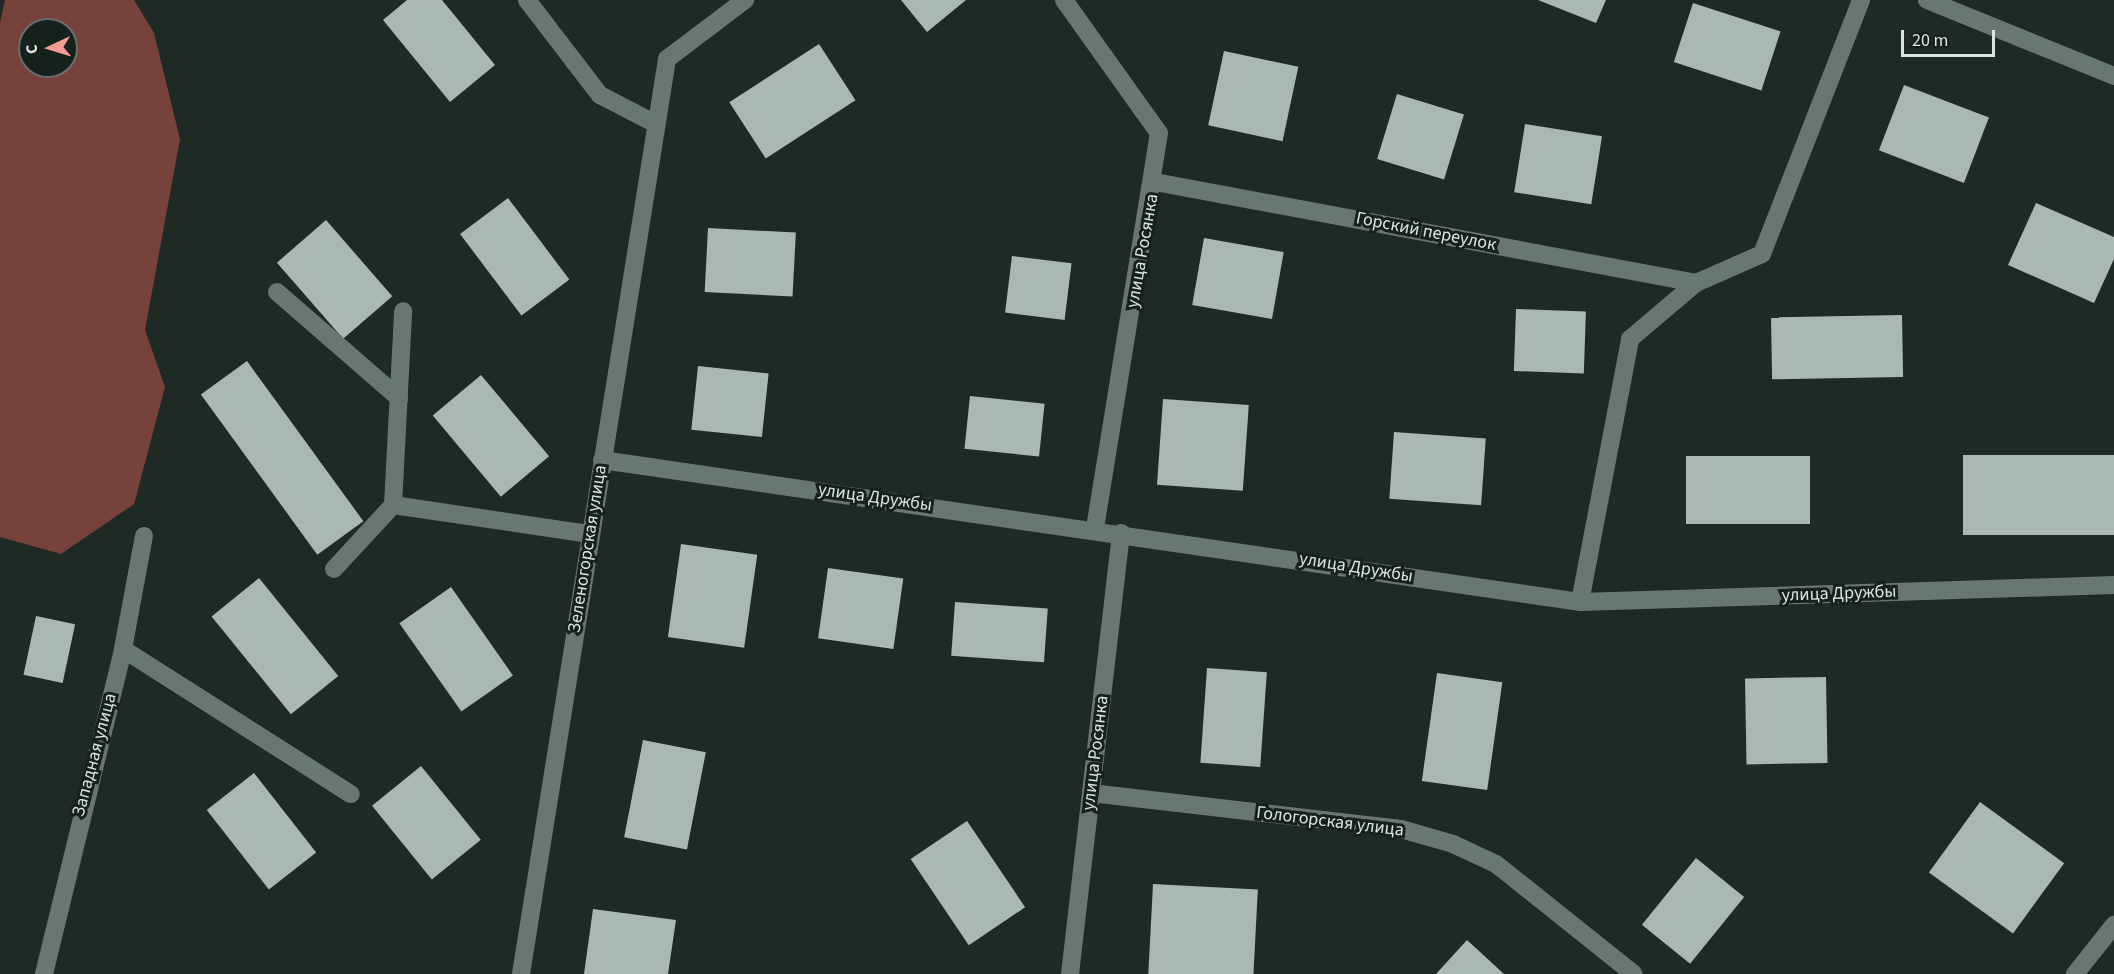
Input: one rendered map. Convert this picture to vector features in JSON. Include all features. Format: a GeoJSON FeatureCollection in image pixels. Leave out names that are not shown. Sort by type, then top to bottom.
{"type":"FeatureCollection","features":[{"type":"Feature","properties":{"kind":"street"},"geometry":{"type":"LineString","coordinates":[[527,0],[600,95],[656,124]]}},
{"type":"Feature","properties":{"kind":"street","name":"Зеленогорская улица"},"geometry":{"type":"LineString","coordinates":[[521,974],[667,59],[745,0]]}},
{"type":"Feature","properties":{"kind":"street","name":"улица Росянка"},"geometry":{"type":"LineString","coordinates":[[1064,0],[1159,133],[1155,182],[1095,529]]}},
{"type":"Feature","properties":{"kind":"street"},"geometry":{"type":"LineString","coordinates":[[1580,602],[1630,339],[1696,283],[1762,254],[1861,0]]}},
{"type":"Feature","properties":{"kind":"street"},"geometry":{"type":"LineString","coordinates":[[1927,0],[2114,76]]}},
{"type":"Feature","properties":{"kind":"street","name":"Горский переулок"},"geometry":{"type":"LineString","coordinates":[[1155,182],[1696,283]]}},
{"type":"Feature","properties":{"kind":"street"},"geometry":{"type":"LineString","coordinates":[[277,292],[399,398]]}},
{"type":"Feature","properties":{"kind":"street"},"geometry":{"type":"LineString","coordinates":[[334,569],[393,505],[403,311]]}},
{"type":"Feature","properties":{"kind":"street","name":"улица Дружбы"},"geometry":{"type":"LineString","coordinates":[[602,460],[1095,529],[1580,602],[2114,585]]}},
{"type":"Feature","properties":{"kind":"street"},"geometry":{"type":"LineString","coordinates":[[393,505],[590,534]]}},
{"type":"Feature","properties":{"kind":"street","name":"улица Росянка"},"geometry":{"type":"LineString","coordinates":[[1070,974],[1121,533]]}},
{"type":"Feature","properties":{"kind":"street","name":"Западная улица"},"geometry":{"type":"LineString","coordinates":[[45,974],[123,649],[144,536]]}},
{"type":"Feature","properties":{"kind":"street"},"geometry":{"type":"LineString","coordinates":[[123,649],[351,794]]}},
{"type":"Feature","properties":{"kind":"street","name":"Гологорская улица"},"geometry":{"type":"LineString","coordinates":[[1091,793],[1401,829],[1453,844],[1496,864],[1634,974]]}},
{"type":"Feature","properties":{"kind":"street"},"geometry":{"type":"LineString","coordinates":[[2075,974],[2114,925]]}},
{"type":"Feature","properties":{"kind":"shaded area"},"geometry":{"type":"Polygon","coordinates":[[[5,0],[134,0],[154,33],[180,139],[145,330],[165,387],[134,504],[61,554],[0,537],[0,23],[5,0]]]}},
{"type":"Feature","properties":{"kind":"building"},"geometry":{"type":"Polygon","coordinates":[[[407,0],[442,0],[495,65],[450,102],[383,20],[407,0]]]}},
{"type":"Feature","properties":{"kind":"building"},"geometry":{"type":"Polygon","coordinates":[[[901,0],[966,0],[927,32],[901,0]]]}},
{"type":"Feature","properties":{"kind":"building"},"geometry":{"type":"Polygon","coordinates":[[[1538,0],[1606,0],[1596,23],[1538,0]]]}},
{"type":"Feature","properties":{"kind":"building"},"geometry":{"type":"Polygon","coordinates":[[[1693,3],[1780,31],[1761,90],[1674,62],[1693,3]]]}},
{"type":"Feature","properties":{"kind":"building"},"geometry":{"type":"Polygon","coordinates":[[[819,44],[855,100],[766,158],[729,102],[819,44]]]}},
{"type":"Feature","properties":{"kind":"building"},"geometry":{"type":"Polygon","coordinates":[[[1224,51],[1298,67],[1283,141],[1208,125],[1224,51]]]}},
{"type":"Feature","properties":{"kind":"building"},"geometry":{"type":"Polygon","coordinates":[[[1904,85],[1989,118],[1964,183],[1879,150],[1904,85]]]}},
{"type":"Feature","properties":{"kind":"building"},"geometry":{"type":"Polygon","coordinates":[[[1397,94],[1464,114],[1444,179],[1377,159],[1397,94]]]}},
{"type":"Feature","properties":{"kind":"building"},"geometry":{"type":"Polygon","coordinates":[[[1525,124],[1602,136],[1591,204],[1514,192],[1525,124]]]}},
{"type":"Feature","properties":{"kind":"building"},"geometry":{"type":"Polygon","coordinates":[[[508,198],[569,279],[521,316],[460,234],[508,198]]]}},
{"type":"Feature","properties":{"kind":"building"},"geometry":{"type":"Polygon","coordinates":[[[2036,203],[2114,237],[2114,259],[2094,303],[2008,265],[2036,203]]]}},
{"type":"Feature","properties":{"kind":"building"},"geometry":{"type":"Polygon","coordinates":[[[326,220],[392,296],[343,339],[277,263],[326,220]]]}},
{"type":"Feature","properties":{"kind":"building"},"geometry":{"type":"Polygon","coordinates":[[[708,228],[796,233],[793,297],[705,292],[708,228]]]}},
{"type":"Feature","properties":{"kind":"building"},"geometry":{"type":"Polygon","coordinates":[[[1204,238],[1284,252],[1272,319],[1192,305],[1204,238]]]}},
{"type":"Feature","properties":{"kind":"building"},"geometry":{"type":"Polygon","coordinates":[[[1012,256],[1072,263],[1065,320],[1005,313],[1012,256]]]}},
{"type":"Feature","properties":{"kind":"building"},"geometry":{"type":"Polygon","coordinates":[[[1516,309],[1586,311],[1584,373],[1514,371],[1516,309]]]}},
{"type":"Feature","properties":{"kind":"building"},"geometry":{"type":"Polygon","coordinates":[[[1902,315],[1903,377],[1772,379],[1771,317],[1902,315]]]}},
{"type":"Feature","properties":{"kind":"building"},"geometry":{"type":"Polygon","coordinates":[[[247,361],[363,521],[317,555],[201,395],[247,361]]]}},
{"type":"Feature","properties":{"kind":"building"},"geometry":{"type":"Polygon","coordinates":[[[698,366],[769,373],[762,437],[691,430],[698,366]]]}},
{"type":"Feature","properties":{"kind":"building"},"geometry":{"type":"Polygon","coordinates":[[[481,375],[549,456],[501,497],[433,415],[481,375]]]}},
{"type":"Feature","properties":{"kind":"building"},"geometry":{"type":"Polygon","coordinates":[[[970,396],[1045,404],[1039,457],[964,449],[970,396]]]}},
{"type":"Feature","properties":{"kind":"building"},"geometry":{"type":"Polygon","coordinates":[[[1163,399],[1249,405],[1243,491],[1157,485],[1163,399]]]}},
{"type":"Feature","properties":{"kind":"building"},"geometry":{"type":"Polygon","coordinates":[[[1394,432],[1486,438],[1481,505],[1389,499],[1394,432]]]}},
{"type":"Feature","properties":{"kind":"building"},"geometry":{"type":"Polygon","coordinates":[[[1963,455],[2114,455],[2114,535],[1963,535],[1963,455]]]}},
{"type":"Feature","properties":{"kind":"building"},"geometry":{"type":"Polygon","coordinates":[[[1686,456],[1810,456],[1810,524],[1686,524],[1686,456]]]}},
{"type":"Feature","properties":{"kind":"building"},"geometry":{"type":"Polygon","coordinates":[[[681,544],[757,555],[744,648],[668,637],[681,544]]]}},
{"type":"Feature","properties":{"kind":"building"},"geometry":{"type":"Polygon","coordinates":[[[828,568],[903,579],[893,649],[818,638],[828,568]]]}},
{"type":"Feature","properties":{"kind":"building"},"geometry":{"type":"Polygon","coordinates":[[[259,578],[338,676],[291,714],[212,616],[259,578]]]}},
{"type":"Feature","properties":{"kind":"building"},"geometry":{"type":"Polygon","coordinates":[[[451,587],[513,675],[461,712],[399,623],[451,587]]]}},
{"type":"Feature","properties":{"kind":"building"},"geometry":{"type":"Polygon","coordinates":[[[955,602],[1048,608],[1044,662],[951,656],[955,602]]]}},
{"type":"Feature","properties":{"kind":"building"},"geometry":{"type":"Polygon","coordinates":[[[36,616],[75,624],[63,683],[24,675],[36,616]]]}},
{"type":"Feature","properties":{"kind":"building"},"geometry":{"type":"Polygon","coordinates":[[[1207,668],[1267,672],[1260,767],[1200,763],[1207,668]]]}},
{"type":"Feature","properties":{"kind":"building"},"geometry":{"type":"Polygon","coordinates":[[[1437,673],[1502,682],[1487,790],[1422,781],[1437,673]]]}},
{"type":"Feature","properties":{"kind":"building"},"geometry":{"type":"Polygon","coordinates":[[[1826,677],[1828,763],[1747,764],[1745,678],[1826,677]]]}},
{"type":"Feature","properties":{"kind":"building"},"geometry":{"type":"Polygon","coordinates":[[[643,740],[706,752],[687,849],[624,837],[643,740]]]}},
{"type":"Feature","properties":{"kind":"building"},"geometry":{"type":"Polygon","coordinates":[[[421,766],[481,840],[432,879],[372,806],[421,766]]]}},
{"type":"Feature","properties":{"kind":"building"},"geometry":{"type":"Polygon","coordinates":[[[254,773],[316,853],[269,890],[207,810],[254,773]]]}},
{"type":"Feature","properties":{"kind":"building"},"geometry":{"type":"Polygon","coordinates":[[[1980,802],[2064,863],[2013,934],[1929,872],[1980,802]]]}},
{"type":"Feature","properties":{"kind":"building"},"geometry":{"type":"Polygon","coordinates":[[[967,821],[1025,907],[969,945],[911,859],[967,821]]]}},
{"type":"Feature","properties":{"kind":"building"},"geometry":{"type":"Polygon","coordinates":[[[1696,858],[1744,897],[1690,964],[1642,925],[1696,858]]]}},
{"type":"Feature","properties":{"kind":"building"},"geometry":{"type":"Polygon","coordinates":[[[1153,884],[1258,889],[1253,974],[1148,974],[1153,884]]]}},
{"type":"Feature","properties":{"kind":"building"},"geometry":{"type":"Polygon","coordinates":[[[593,909],[676,920],[668,974],[584,974],[593,909]]]}},
{"type":"Feature","properties":{"kind":"building"},"geometry":{"type":"Polygon","coordinates":[[[1467,940],[1504,974],[1436,974],[1467,940]]]}}]}
